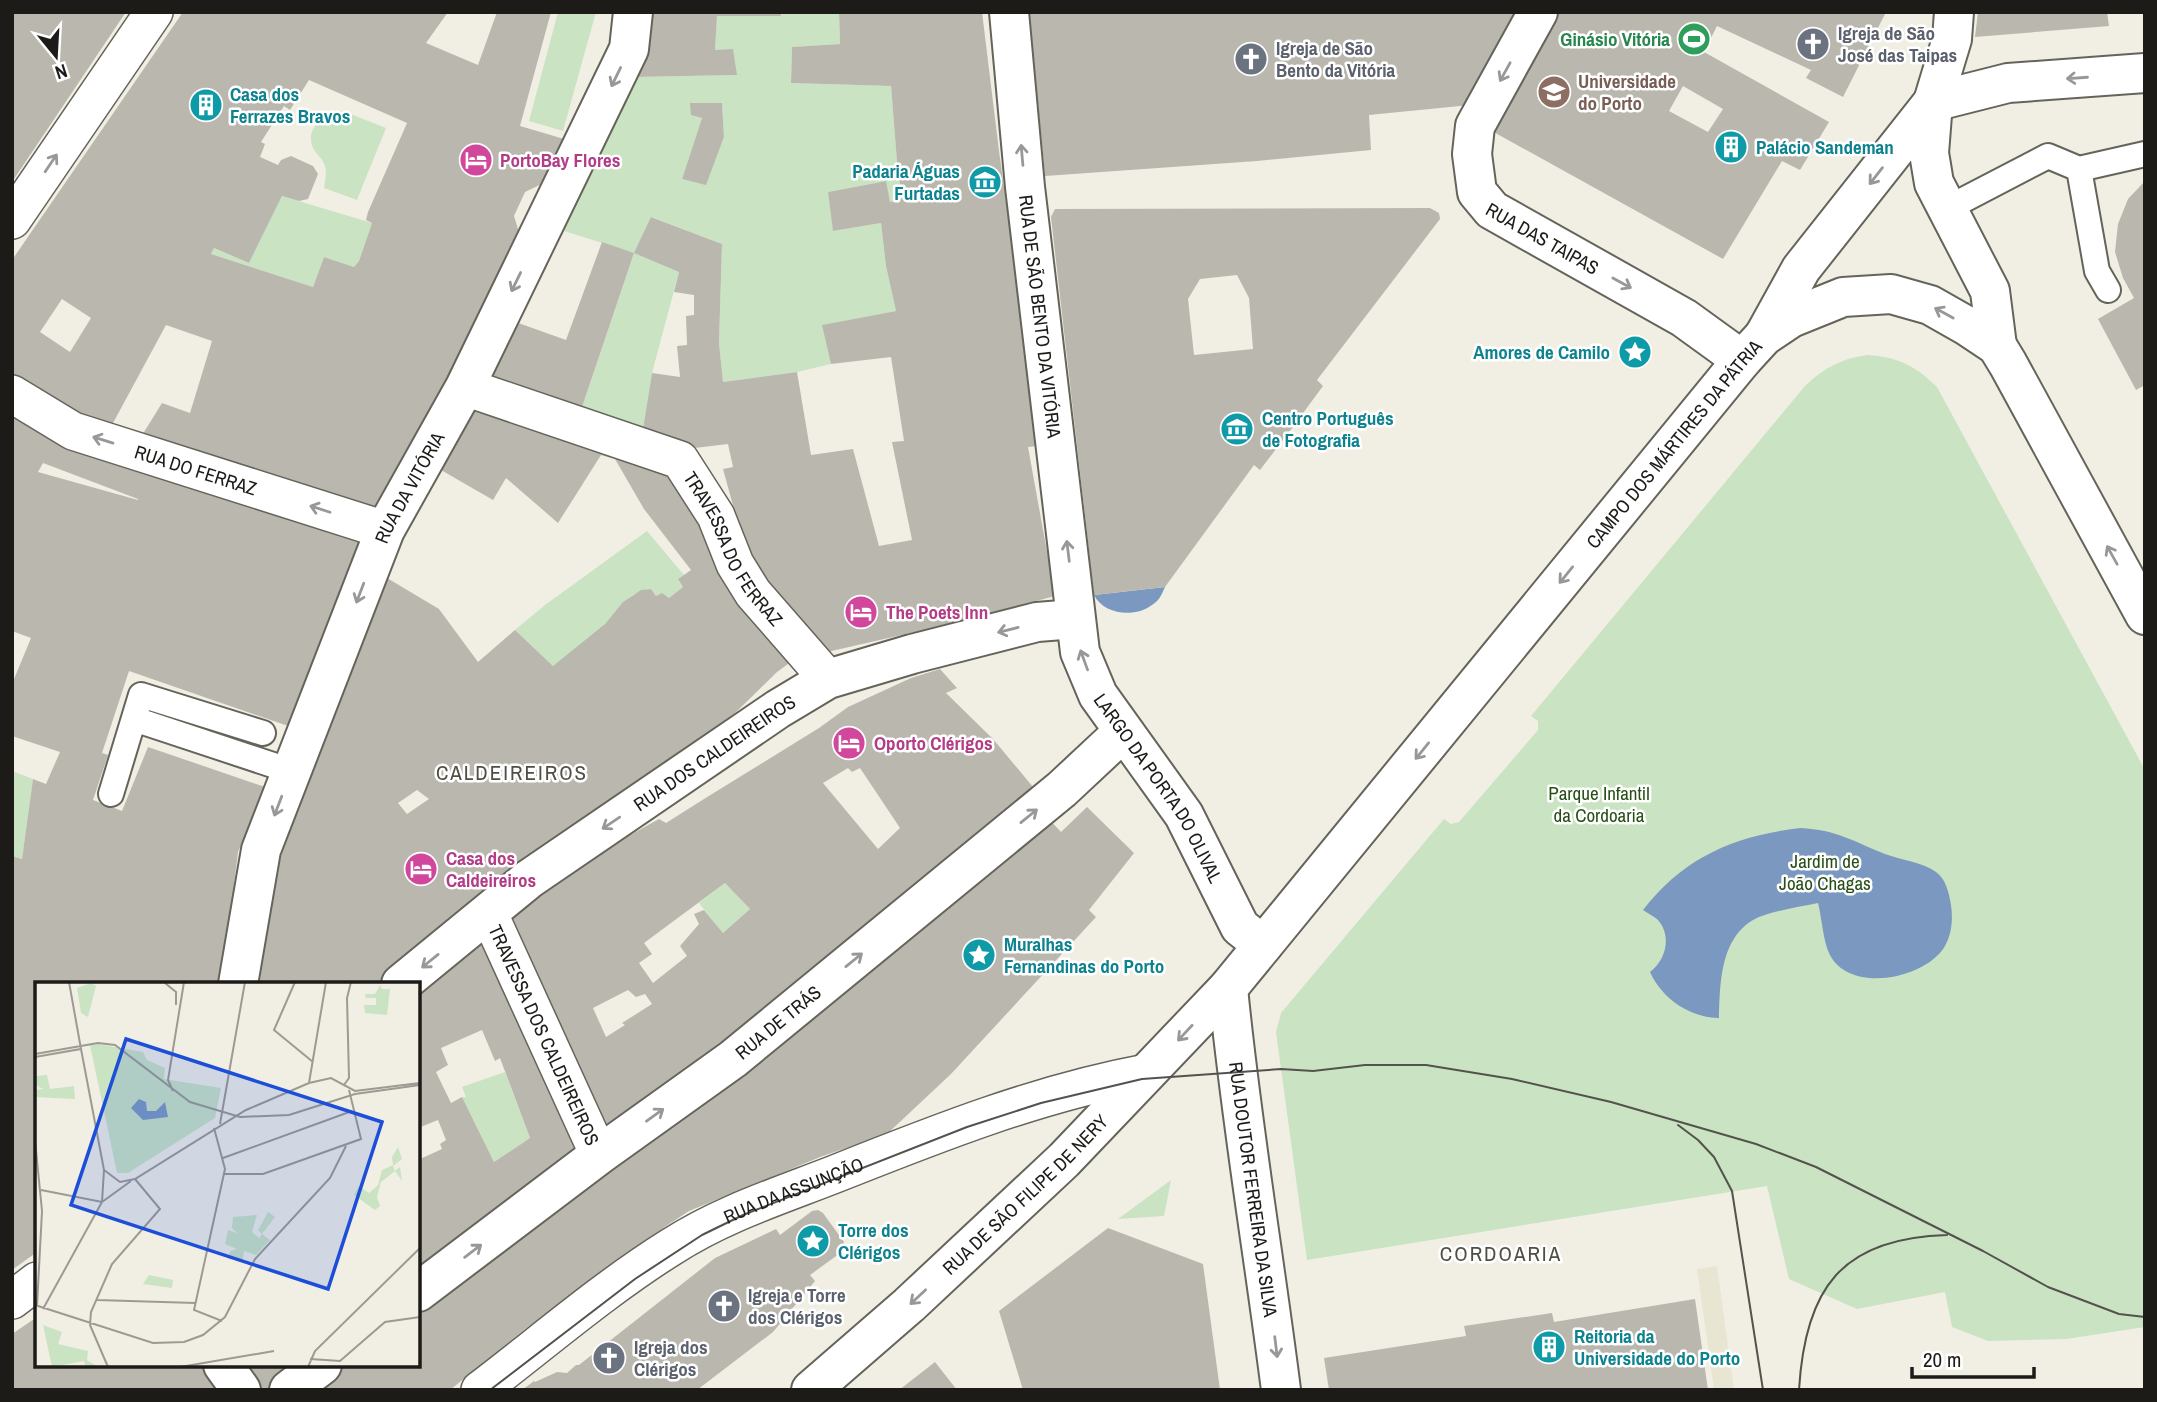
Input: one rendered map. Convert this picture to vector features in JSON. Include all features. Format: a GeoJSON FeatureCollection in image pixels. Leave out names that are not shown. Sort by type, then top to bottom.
{"type":"FeatureCollection","features":[{"type":"Feature","properties":{"kind":"street"},"geometry":{"type":"LineString","coordinates":[[12,220],[154,12]]}},
{"type":"Feature","properties":{"kind":"street","name":"RUA DA VITÓRIA"},"geometry":{"type":"LineString","coordinates":[[238,982],[261,850],[385,530],[465,387],[629,49],[633,12]]}},
{"type":"Feature","properties":{"kind":"street","name":"RUA DE SÃO BENTO DA VITÓRIA"},"geometry":{"type":"LineString","coordinates":[[1009,12],[1025,187],[1075,619]]}},
{"type":"Feature","properties":{"kind":"street","name":"RUA DAS TAIPAS"},"geometry":{"type":"LineString","coordinates":[[1538,12],[1475,126],[1472,154],[1477,192],[1492,211],[1684,318],[1753,348]]}},
{"type":"Feature","properties":{"kind":"street"},"geometry":{"type":"LineString","coordinates":[[1954,12],[1952,39],[1933,102],[1929,153],[1934,183],[1990,291],[1997,346],[2145,615]]}},
{"type":"Feature","properties":{"kind":"street"},"geometry":{"type":"LineString","coordinates":[[1753,348],[1801,269],[1933,102],[2008,83],[2145,73]]}},
{"type":"Feature","properties":{"kind":"street","name":"CAMPO DOS MÁRTIRES DA PÁTRIA"},"geometry":{"type":"LineString","coordinates":[[1228,988],[1753,348],[1791,318],[1843,297],[1891,294],[1930,306],[1997,346]]}},
{"type":"Feature","properties":{"kind":"street","name":"TRAVESSA DO FERRAZ"},"geometry":{"type":"LineString","coordinates":[[465,387],[680,460],[716,516],[735,564],[752,593],[828,679]]}},
{"type":"Feature","properties":{"kind":"street","name":"RUA DO FERRAZ"},"geometry":{"type":"LineString","coordinates":[[12,394],[73,431],[385,530]]}},
{"type":"Feature","properties":{"kind":"street","name":"RUA DOS CALDEIREIROS"},"geometry":{"type":"LineString","coordinates":[[404,982],[529,879],[778,709],[828,679],[1024,625],[1075,619]]}},
{"type":"Feature","properties":{"kind":"street","name":"LARGO DA PORTA DO OLIVAL"},"geometry":{"type":"LineString","coordinates":[[1075,619],[1080,652],[1098,695],[1174,799],[1240,927],[1262,945]]}},
{"type":"Feature","properties":{"kind":"street","name":"RUA DE TRÁS"},"geometry":{"type":"LineString","coordinates":[[420,1290],[599,1155],[733,1059],[1062,789],[1123,732]]}},
{"type":"Feature","properties":{"kind":"street","name":"TRAVESSA DOS CALDEIREIROS"},"geometry":{"type":"LineString","coordinates":[[489,914],[599,1155]]}},
{"type":"Feature","properties":{"kind":"street","name":"RUA DE SÃO FILIPE DE NERY"},"geometry":{"type":"LineString","coordinates":[[811,1390],[909,1306],[1064,1160],[1228,988]]}},
{"type":"Feature","properties":{"kind":"street","name":"RUA DOUTOR FERREIRA DA SILVA"},"geometry":{"type":"LineString","coordinates":[[1228,988],[1243,1123],[1264,1254],[1281,1390]]}},
{"type":"Feature","properties":{"kind":"street","name":"RUA DA ASSUNÇÃO"},"geometry":{"type":"LineString","coordinates":[[480,1390],[649,1262],[693,1234],[739,1211],[995,1112],[1101,1082],[1147,1073]]}},
{"type":"Feature","properties":{"kind":"street"},"geometry":{"type":"LineString","coordinates":[[12,1300],[35,1283]]}},
{"type":"Feature","properties":{"kind":"street"},"geometry":{"type":"LineString","coordinates":[[224,1367],[241,1390]]}},
{"type":"Feature","properties":{"kind":"street"},"geometry":{"type":"LineString","coordinates":[[289,1390],[318,1367]]}},
{"type":"Feature","properties":{"kind":"lane"},"geometry":{"type":"LineString","coordinates":[[1948,208],[2048,156],[2079,169],[2145,154]]}},
{"type":"Feature","properties":{"kind":"lane"},"geometry":{"type":"LineString","coordinates":[[2079,169],[2097,271],[2108,290]]}},
{"type":"Feature","properties":{"kind":"lane"},"geometry":{"type":"LineString","coordinates":[[111,794],[141,695],[263,733]]}},
{"type":"Feature","properties":{"kind":"lane"},"geometry":{"type":"LineString","coordinates":[[134,719],[291,771]]}},
{"type":"Feature","properties":{"kind":"shaded area"},"geometry":{"type":"Polygon","coordinates":[[[1717,1266],[1734,1390],[1714,1390],[1697,1269],[1717,1266]]]}},
{"type":"Feature","properties":{"kind":"green space"},"geometry":{"type":"Polygon","coordinates":[[[558,12],[596,12],[563,131],[529,121],[558,12]]]}},
{"type":"Feature","properties":{"kind":"green space"},"geometry":{"type":"Polygon","coordinates":[[[781,12],[839,12],[840,44],[792,47],[791,83],[891,86],[902,199],[890,202],[885,181],[828,192],[834,231],[881,223],[886,266],[896,311],[823,325],[831,364],[797,372],[723,382],[719,343],[722,244],[652,217],[635,253],[679,272],[652,373],[642,435],[580,413],[634,253],[558,229],[634,77],[736,75],[733,50],[715,50],[717,16],[781,16],[781,12]],[[722,103],[690,104],[702,118],[682,179],[706,184],[724,137],[722,103]]]}},
{"type":"Feature","properties":{"kind":"green space"},"geometry":{"type":"Polygon","coordinates":[[[343,111],[386,128],[357,200],[324,188],[325,166],[311,140],[318,123],[343,111]]]}},
{"type":"Feature","properties":{"kind":"green space"},"geometry":{"type":"Polygon","coordinates":[[[282,196],[372,223],[359,261],[354,267],[324,257],[313,287],[211,254],[214,248],[249,263],[282,196]]]}},
{"type":"Feature","properties":{"kind":"green space","name":"Jardim de João Chagas"},"geometry":{"type":"Polygon","coordinates":[[[1868,355],[1906,364],[1922,373],[1937,387],[2145,770],[2145,1327],[2066,1339],[1988,1341],[1952,1327],[1945,1292],[1857,1309],[1789,1279],[1767,1186],[1307,1260],[1276,1032],[1281,1013],[1444,819],[1451,824],[1459,822],[1538,730],[1538,721],[1531,716],[1805,386],[1834,365],[1868,355]]]}},
{"type":"Feature","properties":{"kind":"green space"},"geometry":{"type":"Polygon","coordinates":[[[647,531],[684,575],[678,579],[683,587],[669,598],[662,593],[656,596],[651,589],[636,593],[593,635],[553,666],[515,630],[545,605],[647,531]]]}},
{"type":"Feature","properties":{"kind":"green space"},"geometry":{"type":"Polygon","coordinates":[[[12,771],[33,779],[22,859],[12,856],[12,771]]]}},
{"type":"Feature","properties":{"kind":"green space"},"geometry":{"type":"Polygon","coordinates":[[[725,883],[750,909],[723,933],[699,903],[725,883]]]}},
{"type":"Feature","properties":{"kind":"green space"},"geometry":{"type":"Polygon","coordinates":[[[505,1072],[530,1138],[494,1162],[462,1097],[466,1097],[462,1087],[505,1072]]]}},
{"type":"Feature","properties":{"kind":"green space"},"geometry":{"type":"Polygon","coordinates":[[[1171,1180],[1164,1216],[1118,1219],[1171,1180]]]}},
{"type":"Feature","properties":{"kind":"water"},"geometry":{"type":"Polygon","coordinates":[[[1165,587],[1154,603],[1145,609],[1129,613],[1105,607],[1094,595],[1165,587]]]}},
{"type":"Feature","properties":{"kind":"water"},"geometry":{"type":"Polygon","coordinates":[[[1800,828],[1835,834],[1936,872],[1945,882],[1951,905],[1951,926],[1945,946],[1922,967],[1906,974],[1888,978],[1854,975],[1840,967],[1830,955],[1818,903],[1781,911],[1759,917],[1746,925],[1729,947],[1722,975],[1719,1018],[1698,1015],[1678,1005],[1662,991],[1650,972],[1660,961],[1666,940],[1658,920],[1643,910],[1676,876],[1712,852],[1753,837],[1800,828]]]}},
{"type":"Feature","properties":{"kind":"building"},"geometry":{"type":"Polygon","coordinates":[[[12,12],[126,12],[12,182],[12,12]]]}},
{"type":"Feature","properties":{"kind":"building"},"geometry":{"type":"Polygon","coordinates":[[[183,12],[448,12],[426,43],[478,65],[497,12],[551,12],[520,126],[571,141],[552,179],[525,192],[514,216],[522,242],[374,519],[136,445],[162,403],[190,413],[212,341],[166,325],[106,436],[12,389],[12,260],[183,12]],[[309,80],[290,110],[284,106],[261,142],[265,144],[260,157],[278,165],[281,160],[291,156],[313,166],[318,174],[308,199],[299,201],[282,196],[249,263],[214,248],[211,254],[313,287],[324,257],[354,267],[359,261],[372,223],[366,220],[368,212],[407,123],[309,80]],[[62,299],[40,332],[70,352],[91,318],[62,299]]]}},
{"type":"Feature","properties":{"kind":"building"},"geometry":{"type":"Polygon","coordinates":[[[641,12],[781,12],[781,16],[717,16],[715,50],[733,49],[737,75],[634,77],[641,12]]]}},
{"type":"Feature","properties":{"kind":"building"},"geometry":{"type":"Polygon","coordinates":[[[839,12],[982,12],[1006,201],[1015,237],[1038,446],[1028,447],[1055,596],[814,655],[746,576],[740,531],[723,469],[733,467],[728,444],[686,449],[642,435],[652,373],[680,377],[677,346],[687,345],[686,316],[694,315],[694,295],[674,292],[679,272],[634,253],[651,217],[722,244],[719,343],[723,382],[797,372],[811,455],[853,449],[879,546],[912,540],[892,442],[904,441],[891,357],[831,364],[822,325],[896,311],[886,266],[881,223],[833,231],[828,192],[886,181],[890,202],[902,199],[891,86],[791,83],[792,47],[840,44],[839,12]]]}},
{"type":"Feature","properties":{"kind":"building","name":"Igreja de São Bento da Vitória"},"geometry":{"type":"Polygon","coordinates":[[[1029,12],[1522,12],[1470,105],[1369,115],[1371,150],[1045,176],[1029,12]]]}},
{"type":"Feature","properties":{"kind":"building"},"geometry":{"type":"Polygon","coordinates":[[[1557,12],[1886,12],[1843,97],[1806,78],[1811,70],[1717,26],[1704,52],[1829,122],[1800,170],[1782,161],[1723,259],[1490,130],[1557,12]],[[1683,86],[1669,111],[1708,132],[1723,109],[1683,86]]]}},
{"type":"Feature","properties":{"kind":"building"},"geometry":{"type":"Polygon","coordinates":[[[1978,12],[2107,12],[2109,26],[1975,37],[1978,12]]]}},
{"type":"Feature","properties":{"kind":"building"},"geometry":{"type":"Polygon","coordinates":[[[690,103],[722,103],[724,137],[706,185],[682,179],[702,118],[691,115],[690,103]]]}},
{"type":"Feature","properties":{"kind":"building"},"geometry":{"type":"Polygon","coordinates":[[[2145,181],[2145,385],[2136,390],[2098,319],[2134,298],[2123,278],[2115,252],[2118,224],[2128,199],[2145,181]]]}},
{"type":"Feature","properties":{"kind":"building"},"geometry":{"type":"Polygon","coordinates":[[[1430,208],[1439,213],[1440,219],[1317,380],[1323,386],[1260,470],[1254,465],[1165,587],[1094,595],[1051,217],[1055,209],[1430,208]],[[1237,275],[1200,279],[1188,299],[1194,355],[1253,349],[1249,298],[1237,275]]]}},
{"type":"Feature","properties":{"kind":"building"},"geometry":{"type":"Polygon","coordinates":[[[602,242],[634,253],[580,413],[479,378],[510,320],[566,340],[602,242]]]}},
{"type":"Feature","properties":{"kind":"building"},"geometry":{"type":"Polygon","coordinates":[[[12,400],[369,531],[291,727],[129,671],[102,753],[108,755],[93,800],[122,811],[148,747],[265,787],[238,852],[222,982],[35,982],[35,1253],[12,1270],[12,856],[22,859],[33,779],[46,784],[60,752],[12,736],[12,684],[31,638],[12,631],[12,400]],[[43,463],[38,472],[138,500],[43,463]]]}},
{"type":"Feature","properties":{"kind":"building"},"geometry":{"type":"Polygon","coordinates":[[[471,403],[667,466],[799,656],[777,672],[735,713],[386,982],[251,982],[269,892],[330,712],[382,575],[439,609],[478,662],[515,630],[553,666],[605,624],[623,602],[641,590],[651,589],[656,596],[662,593],[669,598],[683,587],[678,579],[691,570],[644,509],[615,459],[601,455],[558,523],[506,478],[493,500],[434,466],[471,403]],[[417,790],[398,803],[407,814],[429,799],[417,790]]]}},
{"type":"Feature","properties":{"kind":"building"},"geometry":{"type":"Polygon","coordinates":[[[940,669],[957,688],[946,693],[993,739],[1038,793],[935,879],[600,1138],[497,919],[594,855],[659,819],[666,823],[819,728],[848,707],[911,678],[940,669]],[[848,768],[823,783],[878,849],[900,828],[860,768],[852,772],[848,768]],[[725,883],[644,943],[652,954],[639,963],[653,983],[687,956],[680,946],[699,924],[694,914],[704,910],[723,933],[750,909],[725,883]],[[628,990],[593,1008],[606,1037],[652,1004],[645,994],[636,997],[628,990]]]}},
{"type":"Feature","properties":{"kind":"building"},"geometry":{"type":"Polygon","coordinates":[[[1087,807],[1134,853],[1089,910],[1096,917],[951,1074],[887,1134],[820,1157],[689,1211],[525,1329],[450,1390],[306,1390],[333,1367],[420,1367],[420,1300],[1046,816],[1061,832],[1087,807]]]}},
{"type":"Feature","properties":{"kind":"building"},"geometry":{"type":"Polygon","coordinates":[[[483,928],[584,1151],[420,1275],[420,1159],[442,1149],[440,1144],[446,1140],[438,1120],[420,1127],[420,986],[483,928]],[[482,1030],[441,1048],[448,1065],[436,1072],[451,1103],[462,1097],[494,1162],[530,1138],[500,1058],[495,1061],[482,1030]]]}},
{"type":"Feature","properties":{"kind":"building","name":"Igreja e Torre dos Clérigos"},"geometry":{"type":"Polygon","coordinates":[[[818,1210],[844,1242],[843,1251],[810,1275],[815,1281],[773,1332],[697,1390],[522,1390],[534,1381],[557,1372],[567,1373],[579,1365],[715,1258],[776,1229],[780,1235],[812,1211],[818,1210]]]}},
{"type":"Feature","properties":{"kind":"building"},"geometry":{"type":"Polygon","coordinates":[[[1108,1228],[1203,1264],[1220,1390],[1023,1390],[999,1311],[1108,1228]]]}},
{"type":"Feature","properties":{"kind":"building","name":"Reitoria da Universidade do Porto"},"geometry":{"type":"Polygon","coordinates":[[[1695,1299],[1708,1390],[1329,1390],[1324,1358],[1466,1336],[1464,1326],[1552,1313],[1554,1322],[1695,1299]]]}},
{"type":"Feature","properties":{"kind":"building"},"geometry":{"type":"Polygon","coordinates":[[[35,1318],[35,1367],[210,1367],[226,1390],[12,1390],[12,1334],[35,1318]]]}},
{"type":"Feature","properties":{"kind":"building"},"geometry":{"type":"Polygon","coordinates":[[[935,1362],[957,1390],[899,1390],[935,1362]]]}},
{"type":"Feature","properties":{"kind":"building"},"geometry":{"type":"Polygon","coordinates":[[[245,1367],[300,1367],[267,1390],[261,1390],[245,1367]]]}},
{"type":"Feature","properties":{"kind":"tram line"},"geometry":{"type":"LineString","coordinates":[[490,1390],[635,1279],[702,1235],[743,1215],[967,1127],[1041,1103],[1142,1079],[1281,1069],[1313,1071],[1365,1065],[1426,1065],[1512,1079],[1611,1102],[1756,1144],[1816,1167],[1983,1251],[2048,1287],[2119,1314],[2145,1317]]}},
{"type":"Feature","properties":{"kind":"tram line"},"geometry":{"type":"LineString","coordinates":[[1678,1125],[1714,1157],[1732,1191],[1763,1390]]}},
{"type":"Feature","properties":{"kind":"tram line"},"geometry":{"type":"LineString","coordinates":[[1799,1390],[1810,1324],[1821,1297],[1836,1276],[1855,1259],[1880,1246],[1910,1238],[1947,1235]]}},
{"type":"Feature","properties":{"kind":"place","name":"Ginásio Vitória"},"geometry":{"type":"Point","coordinates":[1694,39]}},
{"type":"Feature","properties":{"kind":"place","name":"Igreja de São José das Taipas"},"geometry":{"type":"Point","coordinates":[1813,44]}},
{"type":"Feature","properties":{"kind":"place","name":"Igreja de São Bento da Vitória"},"geometry":{"type":"Point","coordinates":[1251,59]}},
{"type":"Feature","properties":{"kind":"place","name":"Universidade do Porto"},"geometry":{"type":"Point","coordinates":[1554,92]}},
{"type":"Feature","properties":{"kind":"place","name":"Casa dos Ferrazes Bravos"},"geometry":{"type":"Point","coordinates":[206,105]}},
{"type":"Feature","properties":{"kind":"place","name":"Palácio Sandeman"},"geometry":{"type":"Point","coordinates":[1731,147]}},
{"type":"Feature","properties":{"kind":"place","name":"PortoBay Flores"},"geometry":{"type":"Point","coordinates":[476,160]}},
{"type":"Feature","properties":{"kind":"place","name":"Padaria Águas Furtadas"},"geometry":{"type":"Point","coordinates":[985,182]}},
{"type":"Feature","properties":{"kind":"place","name":"Amores de Camilo"},"geometry":{"type":"Point","coordinates":[1635,352]}},
{"type":"Feature","properties":{"kind":"place","name":"Centro Português de Fotografia"},"geometry":{"type":"Point","coordinates":[1237,429]}},
{"type":"Feature","properties":{"kind":"place","name":"The Poets Inn"},"geometry":{"type":"Point","coordinates":[861,612]}},
{"type":"Feature","properties":{"kind":"place","name":"Oporto Clérigos"},"geometry":{"type":"Point","coordinates":[849,743]}},
{"type":"Feature","properties":{"kind":"place","name":"Casa dos Caldeireiros"},"geometry":{"type":"Point","coordinates":[421,869]}},
{"type":"Feature","properties":{"kind":"place","name":"Muralhas Fernandinas do Porto"},"geometry":{"type":"Point","coordinates":[979,955]}},
{"type":"Feature","properties":{"kind":"place","name":"Torre dos Clérigos"},"geometry":{"type":"Point","coordinates":[813,1241]}},
{"type":"Feature","properties":{"kind":"place","name":"Igreja e Torre dos Clérigos"},"geometry":{"type":"Point","coordinates":[724,1306]}},
{"type":"Feature","properties":{"kind":"place","name":"Reitoria da Universidade do Porto"},"geometry":{"type":"Point","coordinates":[1549,1347]}},
{"type":"Feature","properties":{"kind":"place","name":"Igreja dos Clérigos"},"geometry":{"type":"Point","coordinates":[609,1358]}},
{"type":"Feature","properties":{"kind":"district","name":"CALDEIREIROS"},"geometry":{"type":"Point","coordinates":[512,772]}},
{"type":"Feature","properties":{"kind":"district","name":"CORDOARIA"},"geometry":{"type":"Point","coordinates":[1501,1253]}},
{"type":"Feature","properties":{"kind":"park label","name":"Parque Infantil da Cordoaria"},"geometry":{"type":"Point","coordinates":[1599,804]}}]}
